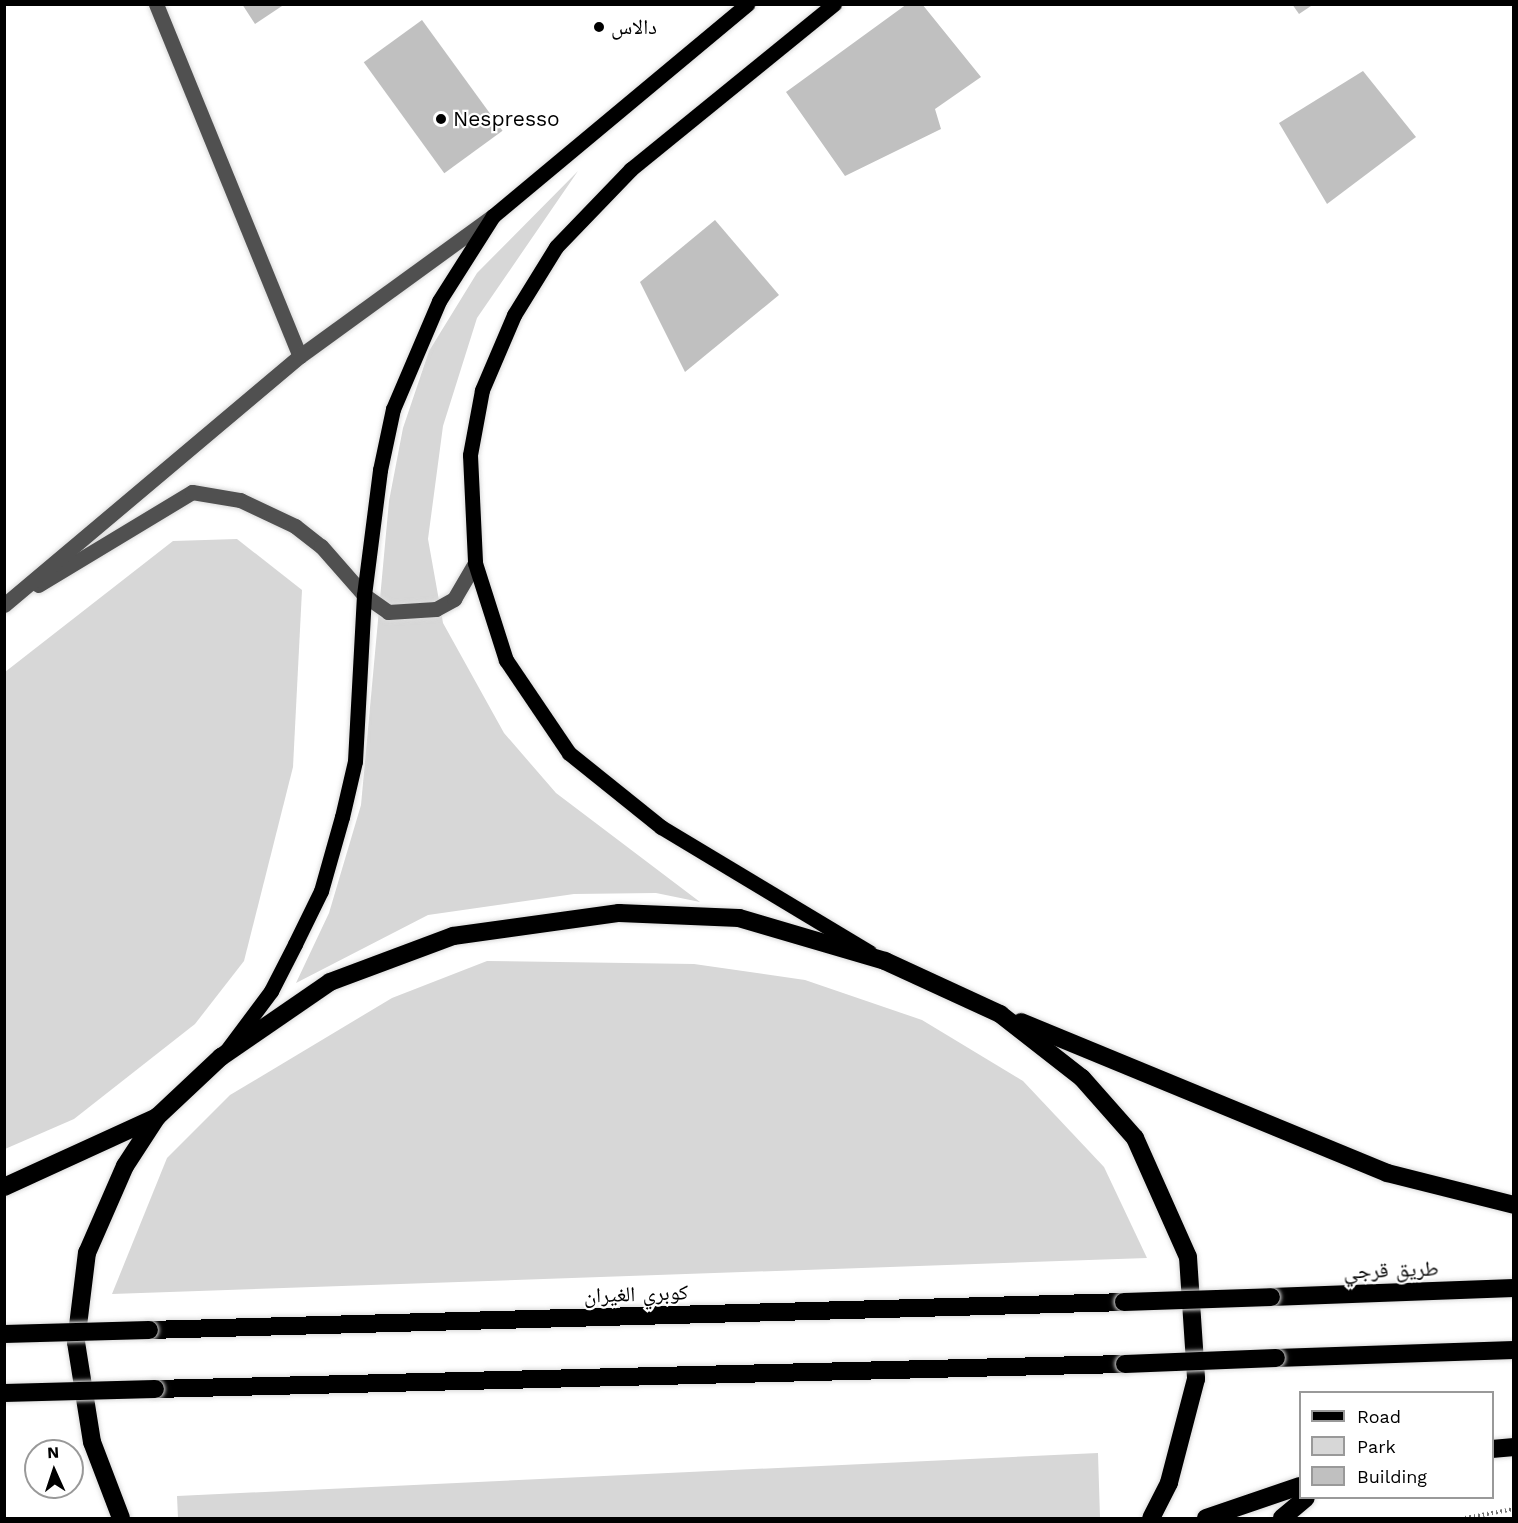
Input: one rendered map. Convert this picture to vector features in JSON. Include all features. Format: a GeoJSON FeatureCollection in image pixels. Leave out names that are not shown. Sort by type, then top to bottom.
{"type":"FeatureCollection","features":[{"type":"Feature","properties":{"kind":"highway"},"geometry":{"type":"LineString","coordinates":[[121,1518],[92,1442],[76,1342],[87,1253],[125,1166],[157,1117],[221,1057],[330,982],[453,936],[619,913],[739,918],[885,961],[1000,1014],[1388,1173],[1514,1205]]}},
{"type":"Feature","properties":{"kind":"highway"},"geometry":{"type":"LineString","coordinates":[[1000,1014],[1082,1078],[1135,1138],[1188,1257],[1196,1378],[1169,1483],[1151,1518]]}},
{"type":"Feature","properties":{"kind":"highway"},"geometry":{"type":"LineString","coordinates":[[4,1187],[157,1117]]}},
{"type":"Feature","properties":{"kind":"highway","name":"طريق قرجي"},"geometry":{"type":"LineString","coordinates":[[1124,1302],[1514,1288]]}},
{"type":"Feature","properties":{"kind":"highway","name":"كوبري الغيران"},"geometry":{"type":"LineString","coordinates":[[4,1334],[1124,1302]]}},
{"type":"Feature","properties":{"kind":"highway"},"geometry":{"type":"LineString","coordinates":[[4,1393],[1125,1364],[1514,1350]]}},
{"type":"Feature","properties":{"kind":"highway"},"geometry":{"type":"LineString","coordinates":[[1494,1449],[1514,1447]]}},
{"type":"Feature","properties":{"kind":"highway"},"geometry":{"type":"LineString","coordinates":[[1206,1518],[1299,1486]]}},
{"type":"Feature","properties":{"kind":"highway"},"geometry":{"type":"LineString","coordinates":[[1282,1518],[1304,1499]]}},
{"type":"Feature","properties":{"kind":"main road"},"geometry":{"type":"LineString","coordinates":[[221,1057],[271,991],[321,891],[355,761],[364,595],[393,409],[439,301],[493,216],[747,4]]}},
{"type":"Feature","properties":{"kind":"main road"},"geometry":{"type":"LineString","coordinates":[[834,4],[631,169],[556,247],[514,315],[482,390],[470,455],[476,562],[506,660],[569,753],[661,827],[885,961]]}},
{"type":"Feature","properties":{"kind":"street"},"geometry":{"type":"LineString","coordinates":[[156,4],[300,356]]}},
{"type":"Feature","properties":{"kind":"street"},"geometry":{"type":"LineString","coordinates":[[8,602],[300,356],[493,216]]}},
{"type":"Feature","properties":{"kind":"street"},"geometry":{"type":"LineString","coordinates":[[8,602],[192,492],[240,500],[295,526],[321,546],[364,595],[388,612],[436,609],[454,599],[476,562]]}},
{"type":"Feature","properties":{"kind":"path"},"geometry":{"type":"LineString","coordinates":[[1465,1518],[1514,1509]]}},
{"type":"Feature","properties":{"kind":"green space"},"geometry":{"type":"Polygon","coordinates":[[[578,171],[477,318],[443,426],[428,539],[443,623],[504,733],[556,793],[700,902],[656,893],[574,894],[428,915],[296,983],[329,913],[361,805],[389,501],[403,428],[429,351],[477,273],[578,171]]]}},
{"type":"Feature","properties":{"kind":"green space"},"geometry":{"type":"Polygon","coordinates":[[[237,539],[302,590],[293,767],[244,961],[195,1024],[74,1119],[5,1149],[5,672],[173,541],[237,539]]]}},
{"type":"Feature","properties":{"kind":"green space"},"geometry":{"type":"Polygon","coordinates":[[[487,961],[694,964],[805,980],[922,1020],[1023,1081],[1104,1167],[1147,1258],[112,1294],[167,1158],[230,1095],[392,998],[487,961]]]}},
{"type":"Feature","properties":{"kind":"green space"},"geometry":{"type":"Polygon","coordinates":[[[1098,1453],[1100,1518],[178,1518],[177,1496],[1098,1453]]]}},
{"type":"Feature","properties":{"kind":"building"},"geometry":{"type":"Polygon","coordinates":[[[242,4],[285,4],[255,24],[242,4]]]}},
{"type":"Feature","properties":{"kind":"building"},"geometry":{"type":"Polygon","coordinates":[[[907,4],[922,4],[981,77],[935,109],[941,129],[845,176],[786,92],[907,4]]]}},
{"type":"Feature","properties":{"kind":"building"},"geometry":{"type":"Polygon","coordinates":[[[1292,4],[1314,4],[1299,14],[1292,4]]]}},
{"type":"Feature","properties":{"kind":"building"},"geometry":{"type":"Polygon","coordinates":[[[422,20],[503,131],[444,173],[364,62],[422,20]]]}},
{"type":"Feature","properties":{"kind":"building"},"geometry":{"type":"Polygon","coordinates":[[[1363,71],[1416,137],[1327,204],[1279,123],[1363,71]]]}},
{"type":"Feature","properties":{"kind":"building"},"geometry":{"type":"Polygon","coordinates":[[[715,220],[779,295],[685,372],[640,282],[715,220]]]}},
{"type":"Feature","properties":{"kind":"place","name":"دالاس"},"geometry":{"type":"Point","coordinates":[599,27]}},
{"type":"Feature","properties":{"kind":"place","name":"Nespresso"},"geometry":{"type":"Point","coordinates":[441,119]}}]}
